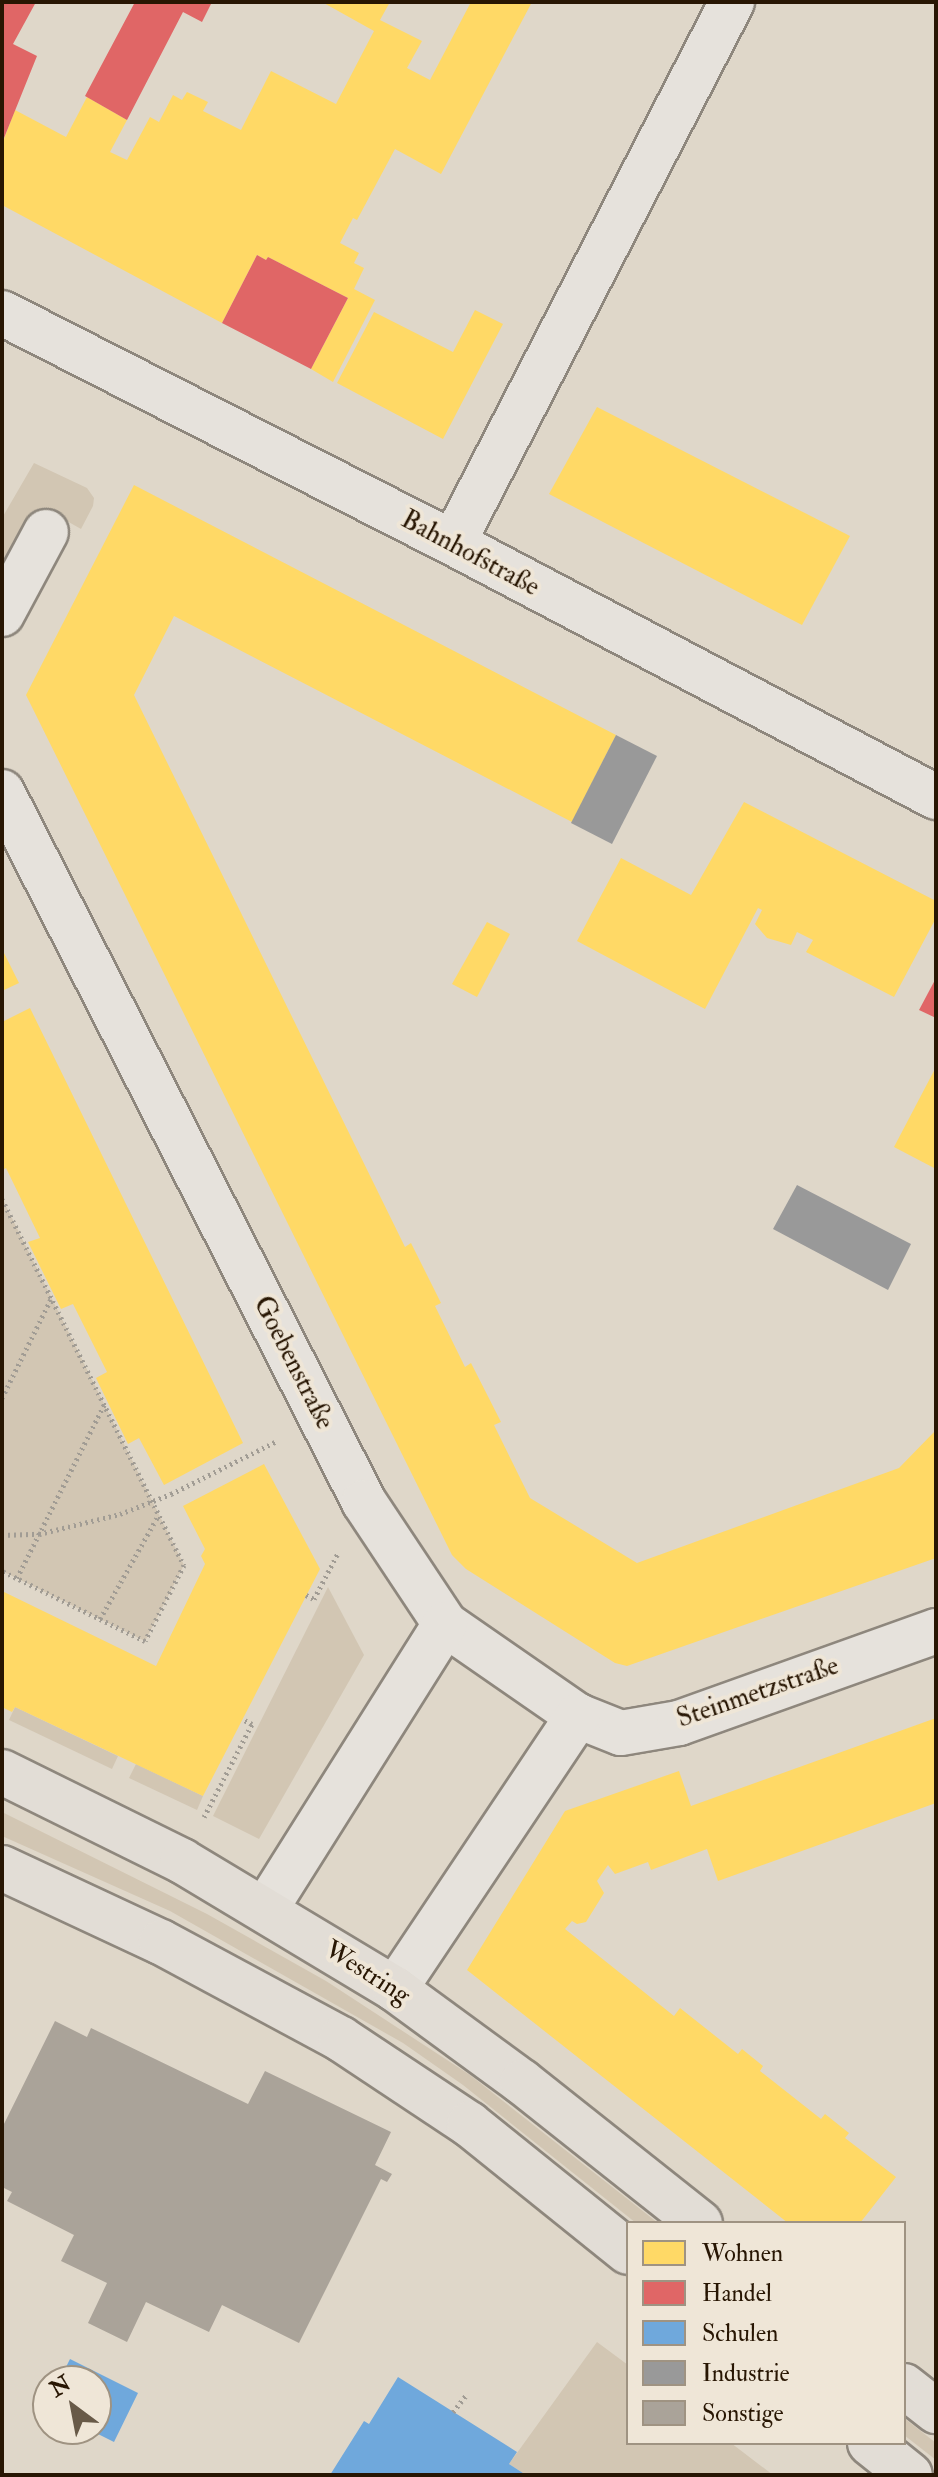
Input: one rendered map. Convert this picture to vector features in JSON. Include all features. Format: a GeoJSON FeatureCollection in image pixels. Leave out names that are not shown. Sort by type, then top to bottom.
{"type":"FeatureCollection","features":[{"type":"Feature","properties":{"kind":"main road","name":"Westring"},"geometry":{"type":"LineString","coordinates":[[2,1772],[182,1861],[395,1989],[522,2082],[697,2221]]}},
{"type":"Feature","properties":{"kind":"main road"},"geometry":{"type":"LineString","coordinates":[[2,1868],[161,1942],[341,2039],[469,2124],[626,2250]]}},
{"type":"Feature","properties":{"kind":"main road"},"geometry":{"type":"LineString","coordinates":[[906,2388],[936,2411]]}},
{"type":"Feature","properties":{"kind":"main road"},"geometry":{"type":"LineString","coordinates":[[872,2445],[910,2475]]}},
{"type":"Feature","properties":{"kind":"street"},"geometry":{"type":"LineString","coordinates":[[453,543],[732,2]]}},
{"type":"Feature","properties":{"kind":"street","name":"Bahnhofstraße"},"geometry":{"type":"LineString","coordinates":[[5,322],[453,543],[936,797]]}},
{"type":"Feature","properties":{"kind":"street"},"geometry":{"type":"LineString","coordinates":[[2,614],[46,532]]}},
{"type":"Feature","properties":{"kind":"street","name":"Goebenstraße"},"geometry":{"type":"LineString","coordinates":[[2,792],[364,1502],[445,1624]]}},
{"type":"Feature","properties":{"kind":"street"},"geometry":{"type":"LineString","coordinates":[[265,1910],[445,1624]]}},
{"type":"Feature","properties":{"kind":"street","name":"Steinmetzstraße"},"geometry":{"type":"LineString","coordinates":[[445,1624],[578,1716],[621,1733],[679,1723],[936,1631]]}},
{"type":"Feature","properties":{"kind":"street"},"geometry":{"type":"LineString","coordinates":[[395,1989],[578,1716]]}},
{"type":"Feature","properties":{"kind":"path"},"geometry":{"type":"LineString","coordinates":[[2,1199],[184,1565],[145,1641],[2,1571]]}},
{"type":"Feature","properties":{"kind":"path"},"geometry":{"type":"LineString","coordinates":[[2,1398],[51,1299]]}},
{"type":"Feature","properties":{"kind":"path"},"geometry":{"type":"LineString","coordinates":[[17,1578],[104,1405]]}},
{"type":"Feature","properties":{"kind":"path"},"geometry":{"type":"LineString","coordinates":[[2,1535],[39,1534],[152,1503],[321,1420]]}},
{"type":"Feature","properties":{"kind":"path"},"geometry":{"type":"LineString","coordinates":[[100,1619],[158,1515]]}},
{"type":"Feature","properties":{"kind":"path"},"geometry":{"type":"LineString","coordinates":[[182,1861],[252,1724],[242,1719]]}},
{"type":"Feature","properties":{"kind":"path"},"geometry":{"type":"LineString","coordinates":[[453,2412],[467,2394]]}},
{"type":"Feature","properties":{"kind":"shaded area"},"geometry":{"type":"Polygon","coordinates":[[[34,463],[87,488],[94,498],[93,506],[81,529],[44,508],[2,582],[2,518],[34,463]]]}},
{"type":"Feature","properties":{"kind":"shaded area"},"geometry":{"type":"Polygon","coordinates":[[[2,1198],[184,1565],[145,1641],[2,1571],[2,1198]]]}},
{"type":"Feature","properties":{"kind":"shaded area"},"geometry":{"type":"Polygon","coordinates":[[[328,1587],[364,1655],[259,1839],[213,1816],[328,1587]]]}},
{"type":"Feature","properties":{"kind":"shaded area"},"geometry":{"type":"Polygon","coordinates":[[[15,1707],[118,1756],[112,1769],[9,1720],[15,1707]]]}},
{"type":"Feature","properties":{"kind":"shaded area"},"geometry":{"type":"Polygon","coordinates":[[[136,1764],[203,1796],[197,1810],[129,1778],[136,1764]]]}},
{"type":"Feature","properties":{"kind":"shaded area"},"geometry":{"type":"Polygon","coordinates":[[[2,1812],[207,1914],[326,1981],[470,2075],[655,2221],[633,2221],[463,2085],[403,2043],[170,1911],[2,1836],[2,1812]]]}},
{"type":"Feature","properties":{"kind":"shaded area"},"geometry":{"type":"Polygon","coordinates":[[[597,2342],[626,2364],[626,2445],[734,2445],[773,2475],[526,2475],[509,2464],[597,2342]]]}},
{"type":"Feature","properties":{"kind":"shaded area"},"geometry":{"type":"Polygon","coordinates":[[[906,2420],[936,2443],[936,2460],[906,2437],[906,2420]]]}},
{"type":"Feature","properties":{"kind":"building: Wohnen"},"geometry":{"type":"Polygon","coordinates":[[[322,2],[390,2],[380,20],[422,41],[407,68],[430,80],[471,2],[532,2],[441,174],[395,149],[357,220],[353,218],[340,243],[359,253],[354,263],[364,268],[354,289],[375,300],[333,382],[311,369],[348,298],[268,257],[266,260],[257,255],[222,323],[2,205],[2,144],[15,110],[66,137],[87,97],[127,120],[110,152],[127,160],[150,117],[159,122],[173,95],[182,100],[187,92],[208,102],[203,111],[241,130],[271,71],[336,104],[374,31],[322,2]]]}},
{"type":"Feature","properties":{"kind":"building: Wohnen"},"geometry":{"type":"Polygon","coordinates":[[[475,310],[503,324],[443,439],[337,383],[374,312],[453,352],[475,310]]]}},
{"type":"Feature","properties":{"kind":"building: Wohnen"},"geometry":{"type":"Polygon","coordinates":[[[597,407],[850,536],[802,625],[549,494],[597,407]]]}},
{"type":"Feature","properties":{"kind":"building: Wohnen"},"geometry":{"type":"Polygon","coordinates":[[[134,485],[616,735],[572,822],[174,616],[134,695],[405,1247],[411,1243],[441,1303],[435,1306],[465,1367],[471,1363],[501,1422],[494,1425],[530,1498],[637,1563],[899,1468],[936,1430],[936,1558],[627,1666],[615,1663],[466,1569],[452,1555],[26,695],[134,485]]]}},
{"type":"Feature","properties":{"kind":"building: Wohnen"},"geometry":{"type":"Polygon","coordinates":[[[744,802],[936,901],[936,918],[894,997],[806,952],[813,940],[797,932],[791,945],[767,938],[755,924],[762,910],[758,908],[705,1009],[577,941],[621,858],[691,895],[744,802]]]}},
{"type":"Feature","properties":{"kind":"building: Wohnen"},"geometry":{"type":"Polygon","coordinates":[[[487,922],[510,934],[477,997],[452,984],[487,922]]]}},
{"type":"Feature","properties":{"kind":"building: Wohnen"},"geometry":{"type":"Polygon","coordinates":[[[2,949],[19,983],[2,991],[2,949]]]}},
{"type":"Feature","properties":{"kind":"building: Wohnen"},"geometry":{"type":"Polygon","coordinates":[[[30,1008],[243,1443],[164,1485],[139,1438],[128,1444],[96,1378],[107,1372],[73,1304],[61,1309],[28,1242],[40,1238],[6,1168],[2,1170],[2,1022],[30,1008]]]}},
{"type":"Feature","properties":{"kind":"building: Wohnen"},"geometry":{"type":"Polygon","coordinates":[[[936,1067],[936,1169],[894,1147],[936,1067]]]}},
{"type":"Feature","properties":{"kind":"building: Wohnen"},"geometry":{"type":"Polygon","coordinates":[[[264,1464],[320,1569],[203,1796],[15,1707],[12,1712],[2,1707],[2,1591],[156,1666],[205,1564],[201,1556],[205,1549],[183,1506],[264,1464]]]}},
{"type":"Feature","properties":{"kind":"building: Wohnen"},"geometry":{"type":"Polygon","coordinates":[[[936,1718],[936,1803],[718,1881],[707,1849],[651,1870],[648,1862],[615,1874],[608,1865],[597,1881],[604,1893],[586,1922],[577,1924],[572,1921],[565,1929],[674,2016],[680,2008],[738,2054],[742,2049],[763,2066],[760,2071],[821,2119],[825,2114],[849,2133],[845,2138],[896,2177],[862,2221],[785,2221],[467,1970],[565,1811],[679,1771],[691,1806],[936,1718]]]}},
{"type":"Feature","properties":{"kind":"building: Handel"},"geometry":{"type":"Polygon","coordinates":[[[2,2],[36,2],[13,44],[37,56],[2,143],[2,2]]]}},
{"type":"Feature","properties":{"kind":"building: Handel"},"geometry":{"type":"Polygon","coordinates":[[[135,2],[212,2],[202,22],[183,12],[127,120],[85,96],[135,2]]]}},
{"type":"Feature","properties":{"kind":"building: Handel"},"geometry":{"type":"Polygon","coordinates":[[[257,255],[266,260],[268,257],[348,298],[311,369],[222,323],[257,255]]]}},
{"type":"Feature","properties":{"kind":"building: Handel"},"geometry":{"type":"Polygon","coordinates":[[[936,978],[936,1018],[919,1010],[936,978]]]}},
{"type":"Feature","properties":{"kind":"building: Schulen"},"geometry":{"type":"Polygon","coordinates":[[[70,2359],[82,2365],[67,2365],[70,2359]]]}},
{"type":"Feature","properties":{"kind":"building: Schulen"},"geometry":{"type":"Polygon","coordinates":[[[398,2377],[517,2452],[509,2464],[526,2475],[330,2475],[364,2421],[369,2424],[398,2377]]]}},
{"type":"Feature","properties":{"kind":"building: Schulen"},"geometry":{"type":"Polygon","coordinates":[[[112,2380],[138,2393],[112,2441],[112,2380]]]}},
{"type":"Feature","properties":{"kind":"building: Industrie"},"geometry":{"type":"Polygon","coordinates":[[[616,735],[657,756],[612,844],[571,823],[616,735]]]}},
{"type":"Feature","properties":{"kind":"building: Industrie"},"geometry":{"type":"Polygon","coordinates":[[[797,1185],[911,1244],[888,1290],[773,1229],[797,1185]]]}},
{"type":"Feature","properties":{"kind":"building: Sonstige"},"geometry":{"type":"Polygon","coordinates":[[[55,2021],[87,2037],[91,2028],[248,2104],[265,2071],[391,2132],[375,2165],[392,2174],[387,2182],[381,2179],[299,2343],[222,2305],[209,2332],[146,2302],[127,2342],[88,2323],[107,2283],[61,2261],[74,2235],[7,2201],[12,2192],[2,2187],[2,2128],[55,2021]]]}}]}
